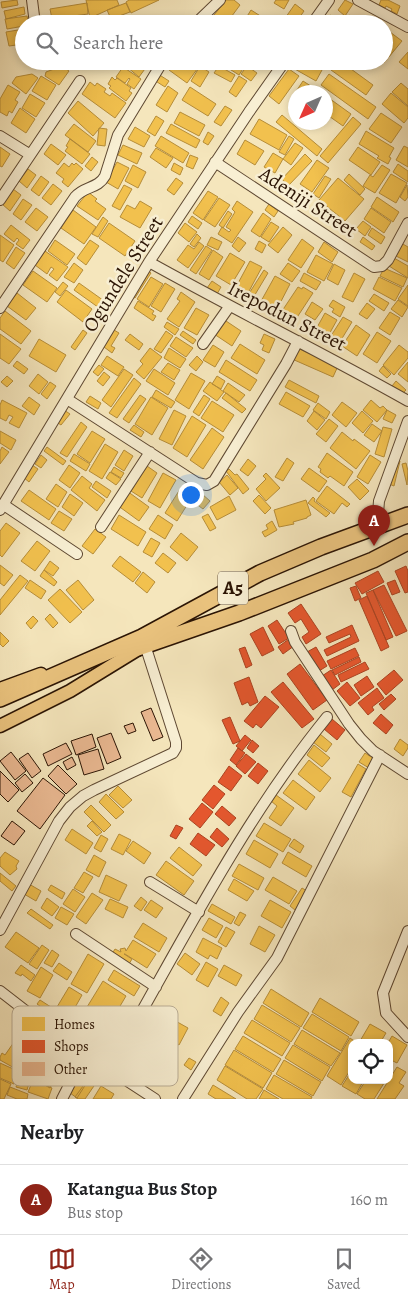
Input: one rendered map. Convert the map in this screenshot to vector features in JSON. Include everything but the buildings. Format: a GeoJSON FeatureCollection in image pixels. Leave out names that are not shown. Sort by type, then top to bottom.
{"type":"FeatureCollection","features":[{"type":"Feature","properties":{"kind":"highway","name":"A5"},"geometry":{"type":"LineString","coordinates":[[0,710],[144,641],[260,574],[321,547],[408,515]]}},
{"type":"Feature","properties":{"kind":"highway","name":"A5"},"geometry":{"type":"LineString","coordinates":[[0,699],[144,641],[239,613],[373,560],[408,542]]}},
{"type":"Feature","properties":{"kind":"main road"},"geometry":{"type":"LineString","coordinates":[[0,689],[144,641]]}},
{"type":"Feature","properties":{"kind":"main road"},"geometry":{"type":"LineString","coordinates":[[0,726],[70,691],[144,641]]}},
{"type":"Feature","properties":{"kind":"street"},"geometry":{"type":"LineString","coordinates":[[32,0],[34,15]]}},
{"type":"Feature","properties":{"kind":"street"},"geometry":{"type":"LineString","coordinates":[[204,15],[220,0]]}},
{"type":"Feature","properties":{"kind":"street"},"geometry":{"type":"LineString","coordinates":[[318,15],[329,0]]}},
{"type":"Feature","properties":{"kind":"street"},"geometry":{"type":"LineString","coordinates":[[358,0],[386,15]]}},
{"type":"Feature","properties":{"kind":"street"},"geometry":{"type":"LineString","coordinates":[[393,19],[408,27]]}},
{"type":"Feature","properties":{"kind":"street"},"geometry":{"type":"LineString","coordinates":[[0,308],[75,197],[84,189],[96,186],[102,182],[118,135],[158,70]]}},
{"type":"Feature","properties":{"kind":"street","name":"Ogundele Street"},"geometry":{"type":"LineString","coordinates":[[2,507],[149,262],[279,70]]}},
{"type":"Feature","properties":{"kind":"street"},"geometry":{"type":"LineString","coordinates":[[0,200],[29,154],[80,82]]}},
{"type":"Feature","properties":{"kind":"street"},"geometry":{"type":"LineString","coordinates":[[0,136],[29,154]]}},
{"type":"Feature","properties":{"kind":"street","name":"Adeniji Street"},"geometry":{"type":"LineString","coordinates":[[215,162],[374,267],[382,266],[388,260],[408,223]]}},
{"type":"Feature","properties":{"kind":"street","name":"Irepodun Street"},"geometry":{"type":"LineString","coordinates":[[149,262],[229,307],[298,341],[408,401]]}},
{"type":"Feature","properties":{"kind":"street"},"geometry":{"type":"LineString","coordinates":[[203,344],[229,307]]}},
{"type":"Feature","properties":{"kind":"street"},"geometry":{"type":"LineString","coordinates":[[67,399],[198,483],[207,485],[214,481],[286,364],[298,341]]}},
{"type":"Feature","properties":{"kind":"street"},"geometry":{"type":"LineString","coordinates":[[378,526],[379,501],[408,422]]}},
{"type":"Feature","properties":{"kind":"street"},"geometry":{"type":"LineString","coordinates":[[101,527],[150,452]]}},
{"type":"Feature","properties":{"kind":"street"},"geometry":{"type":"LineString","coordinates":[[2,507],[77,554]]}},
{"type":"Feature","properties":{"kind":"street"},"geometry":{"type":"LineString","coordinates":[[290,631],[295,642],[361,739],[408,774]]}},
{"type":"Feature","properties":{"kind":"street"},"geometry":{"type":"LineString","coordinates":[[0,930],[56,828],[70,807],[83,796],[173,753],[176,748],[176,742],[144,641]]}},
{"type":"Feature","properties":{"kind":"street"},"geometry":{"type":"LineString","coordinates":[[145,1006],[246,832],[303,748],[327,717]]}},
{"type":"Feature","properties":{"kind":"street"},"geometry":{"type":"LineString","coordinates":[[182,1099],[238,1012],[277,958],[380,755]]}},
{"type":"Feature","properties":{"kind":"street"},"geometry":{"type":"LineString","coordinates":[[150,882],[199,912]]}},
{"type":"Feature","properties":{"kind":"street"},"geometry":{"type":"LineString","coordinates":[[408,931],[383,993],[386,1013],[408,1037]]}},
{"type":"Feature","properties":{"kind":"street"},"geometry":{"type":"LineString","coordinates":[[76,934],[156,987]]}},
{"type":"Feature","properties":{"kind":"street"},"geometry":{"type":"LineString","coordinates":[[0,990],[20,1006]]}},
{"type":"Feature","properties":{"kind":"street"},"geometry":{"type":"LineString","coordinates":[[62,1099],[69,1086]]}},
{"type":"Feature","properties":{"kind":"street"},"geometry":{"type":"LineString","coordinates":[[135,1086],[155,1099]]}},
{"type":"Feature","properties":{"kind":"place","name":"Katangua Bus Stop"},"geometry":{"type":"Point","coordinates":[374,546]}}]}
